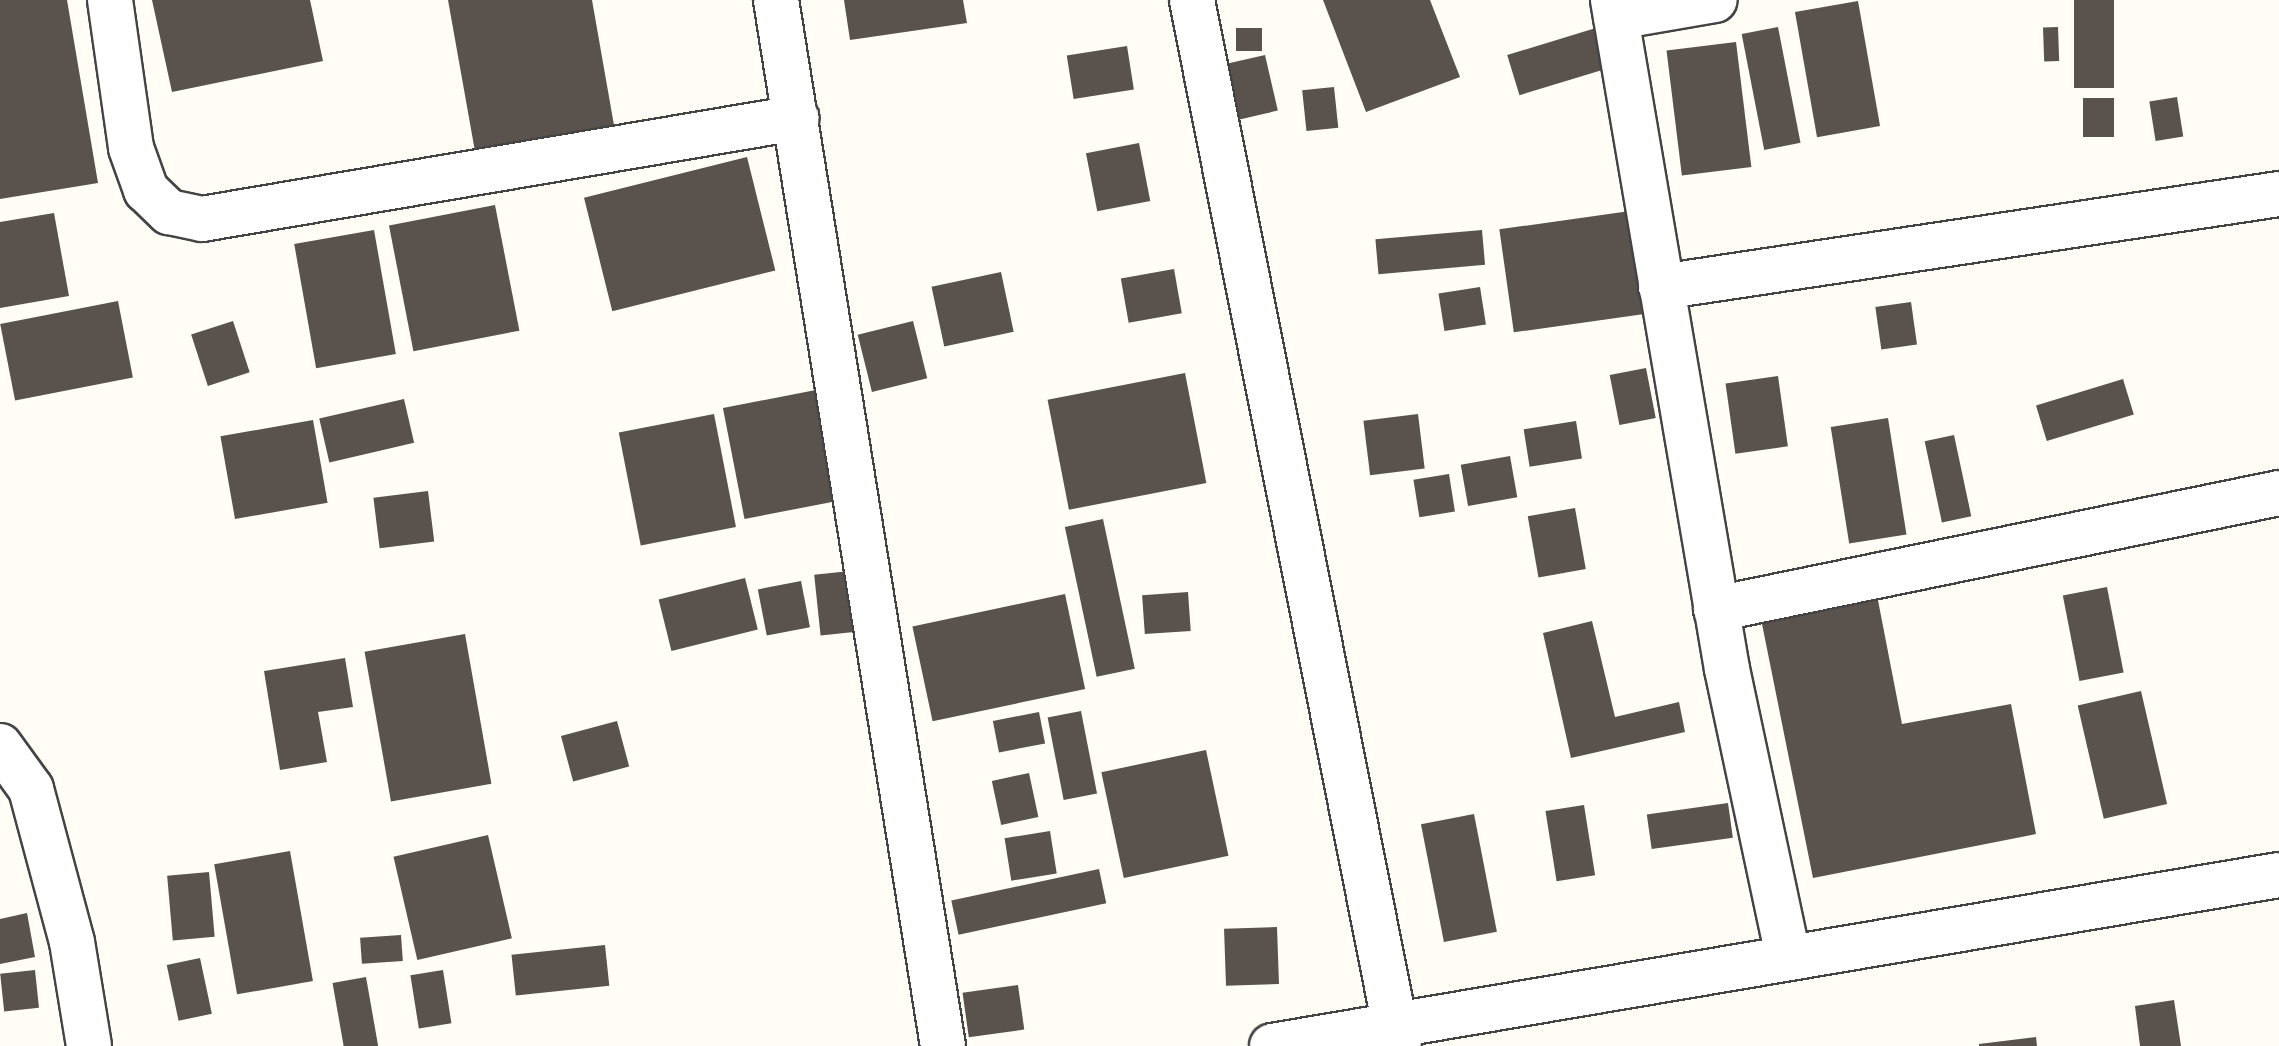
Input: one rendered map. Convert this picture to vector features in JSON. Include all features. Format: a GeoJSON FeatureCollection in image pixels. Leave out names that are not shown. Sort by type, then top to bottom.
{"type":"FeatureCollection","features":[{"type":"Feature","properties":{"kind":"street"},"geometry":{"type":"LineString","coordinates":[[110,0],[131,148],[146,190],[169,212],[202,219],[796,118]]}},
{"type":"Feature","properties":{"kind":"street"},"geometry":{"type":"LineString","coordinates":[[776,0],[943,1046]]}},
{"type":"Feature","properties":{"kind":"street"},"geometry":{"type":"LineString","coordinates":[[1192,0],[1397,1035]]}},
{"type":"Feature","properties":{"kind":"street"},"geometry":{"type":"LineString","coordinates":[[1715,0],[1615,9],[1716,609],[1788,957]]}},
{"type":"Feature","properties":{"kind":"street"},"geometry":{"type":"LineString","coordinates":[[1661,287],[2279,194]]}},
{"type":"Feature","properties":{"kind":"street"},"geometry":{"type":"LineString","coordinates":[[1716,609],[2279,493]]}},
{"type":"Feature","properties":{"kind":"street"},"geometry":{"type":"LineString","coordinates":[[0,746],[31,789],[72,942],[89,1046]]}},
{"type":"Feature","properties":{"kind":"street"},"geometry":{"type":"LineString","coordinates":[[1272,1046],[1397,1035],[1788,957],[2279,875]]}},
{"type":"Feature","properties":{"kind":"building"},"geometry":{"type":"Polygon","coordinates":[[[0,0],[67,0],[98,183],[0,199],[0,0]]]}},
{"type":"Feature","properties":{"kind":"building"},"geometry":{"type":"Polygon","coordinates":[[[152,0],[310,0],[323,61],[172,92],[152,0]]]}},
{"type":"Feature","properties":{"kind":"building"},"geometry":{"type":"Polygon","coordinates":[[[448,0],[592,0],[615,131],[476,157],[448,0]]]}},
{"type":"Feature","properties":{"kind":"building"},"geometry":{"type":"Polygon","coordinates":[[[844,0],[963,0],[967,23],[850,40],[844,0]]]}},
{"type":"Feature","properties":{"kind":"building"},"geometry":{"type":"Polygon","coordinates":[[[1323,0],[1430,0],[1460,77],[1366,112],[1323,0]]]}},
{"type":"Feature","properties":{"kind":"building"},"geometry":{"type":"Polygon","coordinates":[[[2074,0],[2114,0],[2114,88],[2074,88],[2074,0]]]}},
{"type":"Feature","properties":{"kind":"building"},"geometry":{"type":"Polygon","coordinates":[[[1858,1],[1880,126],[1817,137],[1795,12],[1858,1]]]}},
{"type":"Feature","properties":{"kind":"building"},"geometry":{"type":"Polygon","coordinates":[[[1599,27],[1611,67],[1519,95],[1507,55],[1599,27]]]}},
{"type":"Feature","properties":{"kind":"building"},"geometry":{"type":"Polygon","coordinates":[[[1778,27],[1801,143],[1764,150],[1742,34],[1778,27]]]}},
{"type":"Feature","properties":{"kind":"building"},"geometry":{"type":"Polygon","coordinates":[[[2058,27],[2059,61],[2044,62],[2043,28],[2058,27]]]}},
{"type":"Feature","properties":{"kind":"building"},"geometry":{"type":"Polygon","coordinates":[[[1236,28],[1262,28],[1262,51],[1236,51],[1236,28]]]}},
{"type":"Feature","properties":{"kind":"building"},"geometry":{"type":"Polygon","coordinates":[[[1736,42],[1751,167],[1682,176],[1667,51],[1736,42]]]}},
{"type":"Feature","properties":{"kind":"building"},"geometry":{"type":"Polygon","coordinates":[[[1127,46],[1134,89],[1074,99],[1067,56],[1127,46]]]}},
{"type":"Feature","properties":{"kind":"building"},"geometry":{"type":"Polygon","coordinates":[[[1265,55],[1278,111],[1233,121],[1220,65],[1265,55]]]}},
{"type":"Feature","properties":{"kind":"building"},"geometry":{"type":"Polygon","coordinates":[[[1334,87],[1338,128],[1306,131],[1302,90],[1334,87]]]}},
{"type":"Feature","properties":{"kind":"building"},"geometry":{"type":"Polygon","coordinates":[[[2177,97],[2183,137],[2156,141],[2149,101],[2177,97]]]}},
{"type":"Feature","properties":{"kind":"building"},"geometry":{"type":"Polygon","coordinates":[[[2083,98],[2114,98],[2114,137],[2083,137],[2083,98]]]}},
{"type":"Feature","properties":{"kind":"building"},"geometry":{"type":"Polygon","coordinates":[[[1139,143],[1150,201],[1097,211],[1086,153],[1139,143]]]}},
{"type":"Feature","properties":{"kind":"building"},"geometry":{"type":"Polygon","coordinates":[[[747,157],[775,271],[612,311],[584,198],[747,157]]]}},
{"type":"Feature","properties":{"kind":"building"},"geometry":{"type":"Polygon","coordinates":[[[495,205],[519,331],[413,351],[389,226],[495,205]]]}},
{"type":"Feature","properties":{"kind":"building"},"geometry":{"type":"Polygon","coordinates":[[[1637,210],[1651,313],[1514,332],[1499,229],[1637,210]]]}},
{"type":"Feature","properties":{"kind":"building"},"geometry":{"type":"Polygon","coordinates":[[[54,213],[69,296],[0,308],[0,222],[54,213]]]}},
{"type":"Feature","properties":{"kind":"building"},"geometry":{"type":"Polygon","coordinates":[[[374,230],[396,354],[316,368],[294,244],[374,230]]]}},
{"type":"Feature","properties":{"kind":"building"},"geometry":{"type":"Polygon","coordinates":[[[1482,230],[1485,265],[1378,274],[1375,239],[1482,230]]]}},
{"type":"Feature","properties":{"kind":"building"},"geometry":{"type":"Polygon","coordinates":[[[1174,269],[1182,313],[1129,323],[1121,278],[1174,269]]]}},
{"type":"Feature","properties":{"kind":"building"},"geometry":{"type":"Polygon","coordinates":[[[1001,272],[1014,332],[944,346],[932,287],[1001,272]]]}},
{"type":"Feature","properties":{"kind":"building"},"geometry":{"type":"Polygon","coordinates":[[[1480,287],[1486,325],[1444,331],[1439,294],[1480,287]]]}},
{"type":"Feature","properties":{"kind":"building"},"geometry":{"type":"Polygon","coordinates":[[[118,301],[133,378],[15,400],[0,324],[118,301]]]}},
{"type":"Feature","properties":{"kind":"building"},"geometry":{"type":"Polygon","coordinates":[[[1911,302],[1917,345],[1881,350],[1875,307],[1911,302]]]}},
{"type":"Feature","properties":{"kind":"building"},"geometry":{"type":"Polygon","coordinates":[[[233,321],[250,372],[208,386],[191,335],[233,321]]]}},
{"type":"Feature","properties":{"kind":"building"},"geometry":{"type":"Polygon","coordinates":[[[913,321],[927,378],[872,392],[858,335],[913,321]]]}},
{"type":"Feature","properties":{"kind":"building"},"geometry":{"type":"Polygon","coordinates":[[[1646,368],[1656,418],[1619,425],[1610,375],[1646,368]]]}},
{"type":"Feature","properties":{"kind":"building"},"geometry":{"type":"Polygon","coordinates":[[[1185,373],[1206,483],[1069,510],[1048,400],[1185,373]]]}},
{"type":"Feature","properties":{"kind":"building"},"geometry":{"type":"Polygon","coordinates":[[[1778,376],[1788,446],[1735,454],[1726,383],[1778,376]]]}},
{"type":"Feature","properties":{"kind":"building"},"geometry":{"type":"Polygon","coordinates":[[[2123,379],[2134,414],[2047,441],[2036,406],[2123,379]]]}},
{"type":"Feature","properties":{"kind":"building"},"geometry":{"type":"Polygon","coordinates":[[[826,388],[848,499],[744,519],[723,408],[826,388]]]}},
{"type":"Feature","properties":{"kind":"building"},"geometry":{"type":"Polygon","coordinates":[[[404,399],[414,443],[329,462],[319,419],[404,399]]]}},
{"type":"Feature","properties":{"kind":"building"},"geometry":{"type":"Polygon","coordinates":[[[714,414],[736,527],[641,545],[619,433],[714,414]]]}},
{"type":"Feature","properties":{"kind":"building"},"geometry":{"type":"Polygon","coordinates":[[[1418,414],[1425,469],[1370,475],[1363,421],[1418,414]]]}},
{"type":"Feature","properties":{"kind":"building"},"geometry":{"type":"Polygon","coordinates":[[[1888,418],[1906,535],[1849,544],[1831,427],[1888,418]]]}},
{"type":"Feature","properties":{"kind":"building"},"geometry":{"type":"Polygon","coordinates":[[[313,420],[328,503],[235,519],[220,436],[313,420]]]}},
{"type":"Feature","properties":{"kind":"building"},"geometry":{"type":"Polygon","coordinates":[[[1576,421],[1582,459],[1530,467],[1524,429],[1576,421]]]}},
{"type":"Feature","properties":{"kind":"building"},"geometry":{"type":"Polygon","coordinates":[[[1954,435],[1971,516],[1942,522],[1925,441],[1954,435]]]}},
{"type":"Feature","properties":{"kind":"building"},"geometry":{"type":"Polygon","coordinates":[[[1510,456],[1517,497],[1468,506],[1461,465],[1510,456]]]}},
{"type":"Feature","properties":{"kind":"building"},"geometry":{"type":"Polygon","coordinates":[[[1449,474],[1455,512],[1419,517],[1413,480],[1449,474]]]}},
{"type":"Feature","properties":{"kind":"building"},"geometry":{"type":"Polygon","coordinates":[[[428,491],[434,542],[380,548],[373,498],[428,491]]]}},
{"type":"Feature","properties":{"kind":"building"},"geometry":{"type":"Polygon","coordinates":[[[1575,508],[1586,569],[1538,577],[1528,516],[1575,508]]]}},
{"type":"Feature","properties":{"kind":"building"},"geometry":{"type":"Polygon","coordinates":[[[1103,519],[1135,669],[1097,677],[1065,527],[1103,519]]]}},
{"type":"Feature","properties":{"kind":"building"},"geometry":{"type":"Polygon","coordinates":[[[850,571],[856,632],[821,635],[814,575],[850,571]]]}},
{"type":"Feature","properties":{"kind":"building"},"geometry":{"type":"Polygon","coordinates":[[[745,578],[758,629],[671,651],[659,600],[745,578]]]}},
{"type":"Feature","properties":{"kind":"building"},"geometry":{"type":"Polygon","coordinates":[[[801,581],[810,627],[767,636],[758,589],[801,581]]]}},
{"type":"Feature","properties":{"kind":"building"},"geometry":{"type":"Polygon","coordinates":[[[2107,587],[2124,672],[2079,681],[2063,596],[2107,587]]]}},
{"type":"Feature","properties":{"kind":"building"},"geometry":{"type":"Polygon","coordinates":[[[1876,590],[1902,724],[2011,704],[2036,834],[1813,878],[1760,614],[1876,590]]]}},
{"type":"Feature","properties":{"kind":"building"},"geometry":{"type":"Polygon","coordinates":[[[1188,592],[1191,631],[1145,634],[1142,595],[1188,592]]]}},
{"type":"Feature","properties":{"kind":"building"},"geometry":{"type":"Polygon","coordinates":[[[1065,594],[1085,689],[933,721],[912,626],[1065,594]]]}},
{"type":"Feature","properties":{"kind":"building"},"geometry":{"type":"Polygon","coordinates":[[[1592,621],[1615,717],[1679,702],[1685,732],[1571,758],[1543,633],[1592,621]]]}},
{"type":"Feature","properties":{"kind":"building"},"geometry":{"type":"Polygon","coordinates":[[[465,634],[491,784],[391,801],[365,652],[465,634]]]}},
{"type":"Feature","properties":{"kind":"building"},"geometry":{"type":"Polygon","coordinates":[[[345,658],[353,707],[318,712],[327,762],[280,770],[264,671],[345,658]]]}},
{"type":"Feature","properties":{"kind":"building"},"geometry":{"type":"Polygon","coordinates":[[[2141,691],[2167,804],[2104,819],[2078,706],[2141,691]]]}},
{"type":"Feature","properties":{"kind":"building"},"geometry":{"type":"Polygon","coordinates":[[[1081,711],[1097,793],[1064,800],[1048,717],[1081,711]]]}},
{"type":"Feature","properties":{"kind":"building"},"geometry":{"type":"Polygon","coordinates":[[[1039,712],[1045,743],[999,752],[993,721],[1039,712]]]}},
{"type":"Feature","properties":{"kind":"building"},"geometry":{"type":"Polygon","coordinates":[[[617,721],[629,766],[573,781],[561,736],[617,721]]]}},
{"type":"Feature","properties":{"kind":"building"},"geometry":{"type":"Polygon","coordinates":[[[1206,750],[1228,856],[1124,878],[1101,772],[1206,750]]]}},
{"type":"Feature","properties":{"kind":"building"},"geometry":{"type":"Polygon","coordinates":[[[1029,773],[1038,817],[1001,825],[992,781],[1029,773]]]}},
{"type":"Feature","properties":{"kind":"building"},"geometry":{"type":"Polygon","coordinates":[[[1728,803],[1733,838],[1652,849],[1647,814],[1728,803]]]}},
{"type":"Feature","properties":{"kind":"building"},"geometry":{"type":"Polygon","coordinates":[[[1584,805],[1595,875],[1557,881],[1545,811],[1584,805]]]}},
{"type":"Feature","properties":{"kind":"building"},"geometry":{"type":"Polygon","coordinates":[[[1474,814],[1497,932],[1444,942],[1421,824],[1474,814]]]}},
{"type":"Feature","properties":{"kind":"building"},"geometry":{"type":"Polygon","coordinates":[[[1050,831],[1057,873],[1011,881],[1005,838],[1050,831]]]}},
{"type":"Feature","properties":{"kind":"building"},"geometry":{"type":"Polygon","coordinates":[[[488,835],[512,938],[417,960],[393,857],[488,835]]]}},
{"type":"Feature","properties":{"kind":"building"},"geometry":{"type":"Polygon","coordinates":[[[290,851],[313,981],[237,994],[214,864],[290,851]]]}},
{"type":"Feature","properties":{"kind":"building"},"geometry":{"type":"Polygon","coordinates":[[[1099,869],[1106,903],[959,935],[951,900],[1099,869]]]}},
{"type":"Feature","properties":{"kind":"building"},"geometry":{"type":"Polygon","coordinates":[[[209,872],[215,937],[173,940],[167,876],[209,872]]]}},
{"type":"Feature","properties":{"kind":"building"},"geometry":{"type":"Polygon","coordinates":[[[27,913],[35,957],[0,964],[0,919],[27,913]]]}},
{"type":"Feature","properties":{"kind":"building"},"geometry":{"type":"Polygon","coordinates":[[[1277,927],[1279,984],[1226,986],[1224,929],[1277,927]]]}},
{"type":"Feature","properties":{"kind":"building"},"geometry":{"type":"Polygon","coordinates":[[[401,935],[403,961],[362,964],[360,938],[401,935]]]}},
{"type":"Feature","properties":{"kind":"building"},"geometry":{"type":"Polygon","coordinates":[[[605,945],[609,986],[516,996],[512,955],[605,945]]]}},
{"type":"Feature","properties":{"kind":"building"},"geometry":{"type":"Polygon","coordinates":[[[200,958],[212,1014],[179,1021],[167,965],[200,958]]]}},
{"type":"Feature","properties":{"kind":"building"},"geometry":{"type":"Polygon","coordinates":[[[35,970],[39,1008],[4,1011],[0,974],[35,970]]]}},
{"type":"Feature","properties":{"kind":"building"},"geometry":{"type":"Polygon","coordinates":[[[443,970],[451,1023],[419,1028],[410,975],[443,970]]]}},
{"type":"Feature","properties":{"kind":"building"},"geometry":{"type":"Polygon","coordinates":[[[366,977],[378,1046],[344,1046],[333,983],[366,977]]]}},
{"type":"Feature","properties":{"kind":"building"},"geometry":{"type":"Polygon","coordinates":[[[1018,985],[1024,1030],[969,1037],[963,993],[1018,985]]]}},
{"type":"Feature","properties":{"kind":"building"},"geometry":{"type":"Polygon","coordinates":[[[2174,1000],[2181,1046],[2140,1046],[2135,1006],[2174,1000]]]}},
{"type":"Feature","properties":{"kind":"building"},"geometry":{"type":"Polygon","coordinates":[[[2036,1037],[2037,1046],[1979,1046],[1979,1044],[2036,1037]]]}}]}
